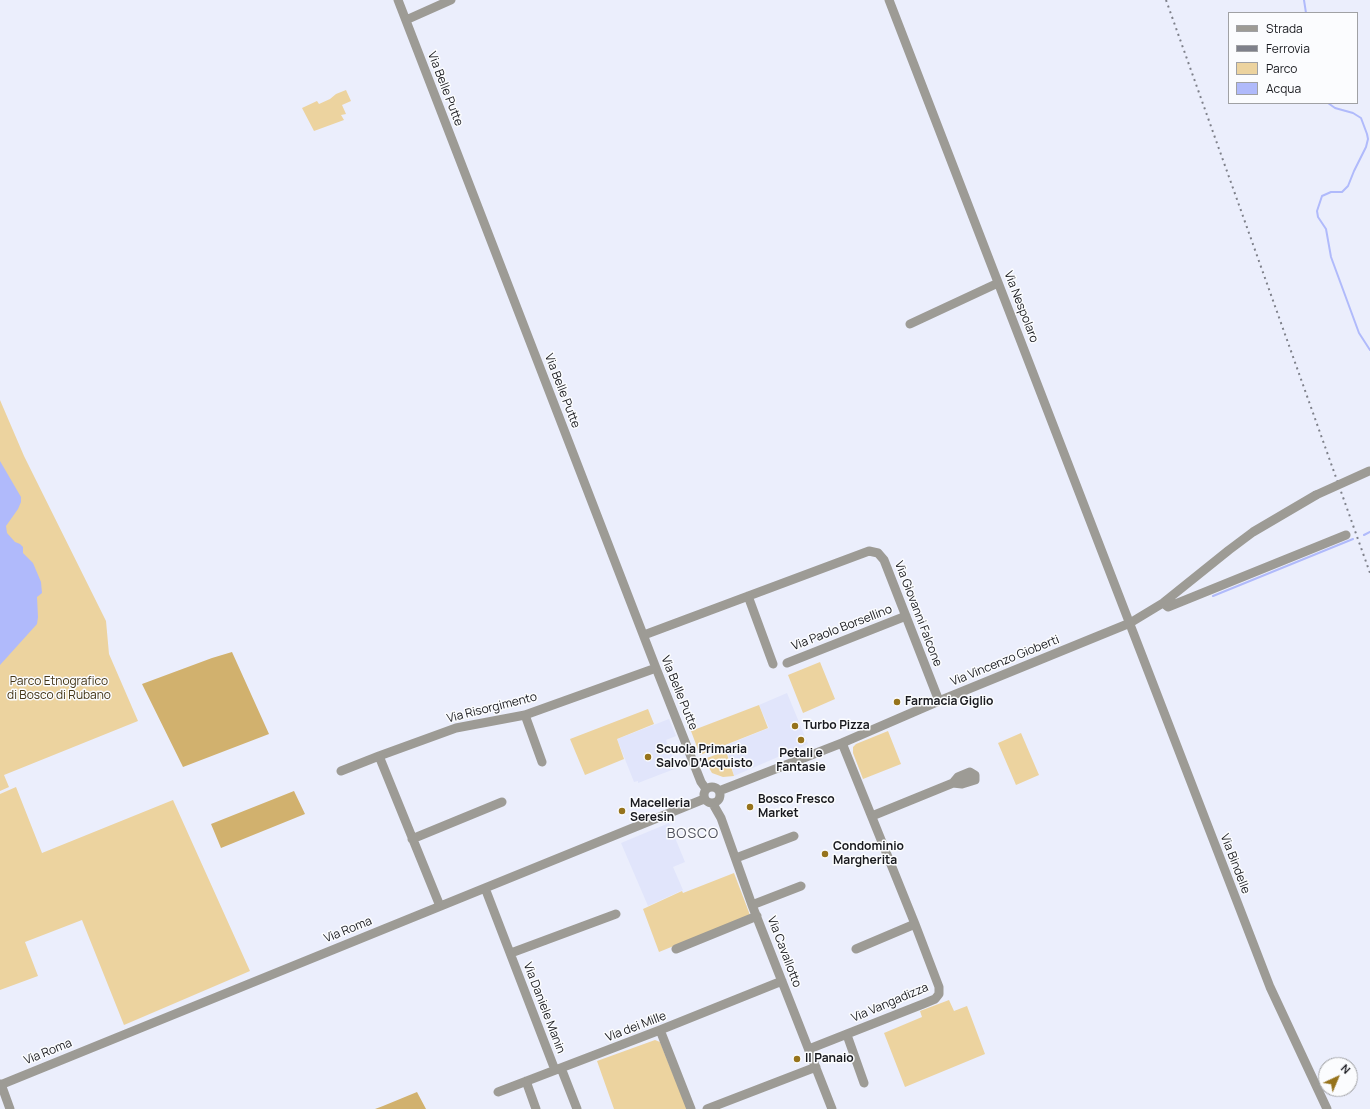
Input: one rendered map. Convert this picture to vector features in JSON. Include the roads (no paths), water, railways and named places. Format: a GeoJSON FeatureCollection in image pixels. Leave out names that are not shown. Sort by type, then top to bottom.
{"type":"FeatureCollection","features":[{"type":"Feature","properties":{"kind":"street","name":"Via Belle Putte"},"geometry":{"type":"LineString","coordinates":[[398,0],[656,668],[701,782],[706,789]]}},
{"type":"Feature","properties":{"kind":"street"},"geometry":{"type":"LineString","coordinates":[[406,20],[451,0]]}},
{"type":"Feature","properties":{"kind":"street","name":"Via Nespolaro"},"geometry":{"type":"LineString","coordinates":[[889,0],[1130,623]]}},
{"type":"Feature","properties":{"kind":"street"},"geometry":{"type":"LineString","coordinates":[[910,324],[998,282]]}},
{"type":"Feature","properties":{"kind":"street","name":"Via Vincenzo Gioberti"},"geometry":{"type":"LineString","coordinates":[[719,791],[842,743],[939,701],[1130,623],[1163,603],[1253,532],[1316,495],[1369,471]]}},
{"type":"Feature","properties":{"kind":"street","name":"Via Vincenzo Gioberti"},"geometry":{"type":"LineString","coordinates":[[1163,603],[1168,607],[1346,535]]}},
{"type":"Feature","properties":{"kind":"street","name":"Via Giovanni Falcone"},"geometry":{"type":"LineString","coordinates":[[644,635],[869,551],[878,553],[884,560],[939,701]]}},
{"type":"Feature","properties":{"kind":"street"},"geometry":{"type":"LineString","coordinates":[[748,596],[773,664]]}},
{"type":"Feature","properties":{"kind":"street","name":"Via Paolo Borsellino"},"geometry":{"type":"LineString","coordinates":[[787,663],[906,616]]}},
{"type":"Feature","properties":{"kind":"street","name":"Via Bindelle"},"geometry":{"type":"LineString","coordinates":[[1130,623],[1270,987],[1328,1109]]}},
{"type":"Feature","properties":{"kind":"street","name":"Via Risorgimento"},"geometry":{"type":"LineString","coordinates":[[341,771],[456,728],[525,715],[656,668]]}},
{"type":"Feature","properties":{"kind":"street"},"geometry":{"type":"LineString","coordinates":[[525,715],[542,762]]}},
{"type":"Feature","properties":{"kind":"street","name":"Via Vangadizza"},"geometry":{"type":"LineString","coordinates":[[809,1049],[935,999],[939,994],[939,987],[915,924],[842,743]]}},
{"type":"Feature","properties":{"kind":"street"},"geometry":{"type":"LineString","coordinates":[[379,756],[440,906]]}},
{"type":"Feature","properties":{"kind":"street"},"geometry":{"type":"LineString","coordinates":[[872,816],[953,784]]}},
{"type":"Feature","properties":{"kind":"street"},"geometry":{"type":"LineString","coordinates":[[713,787],[719,791],[720,799],[713,804],[708,803],[704,799],[706,789],[713,787]]}},
{"type":"Feature","properties":{"kind":"street","name":"Via Roma"},"geometry":{"type":"LineString","coordinates":[[10,1109],[1,1085],[704,799]]}},
{"type":"Feature","properties":{"kind":"street"},"geometry":{"type":"LineString","coordinates":[[412,839],[502,802]]}},
{"type":"Feature","properties":{"kind":"street","name":"Via Cavallotto"},"geometry":{"type":"LineString","coordinates":[[713,804],[721,818],[752,905],[832,1109]]}},
{"type":"Feature","properties":{"kind":"street"},"geometry":{"type":"LineString","coordinates":[[736,858],[794,836]]}},
{"type":"Feature","properties":{"kind":"street"},"geometry":{"type":"LineString","coordinates":[[752,905],[801,886]]}},
{"type":"Feature","properties":{"kind":"street","name":"Via Daniele Manin"},"geometry":{"type":"LineString","coordinates":[[485,888],[558,1069],[577,1109]]}},
{"type":"Feature","properties":{"kind":"street","name":"Via Daniele Manin"},"geometry":{"type":"LineString","coordinates":[[511,953],[616,914]]}},
{"type":"Feature","properties":{"kind":"street"},"geometry":{"type":"LineString","coordinates":[[676,949],[757,916]]}},
{"type":"Feature","properties":{"kind":"street"},"geometry":{"type":"LineString","coordinates":[[856,949],[915,924]]}},
{"type":"Feature","properties":{"kind":"street","name":"Via dei Mille"},"geometry":{"type":"LineString","coordinates":[[498,1092],[660,1030],[782,981]]}},
{"type":"Feature","properties":{"kind":"street"},"geometry":{"type":"LineString","coordinates":[[660,1030],[691,1109]]}},
{"type":"Feature","properties":{"kind":"street","name":"Via Vangadizza"},"geometry":{"type":"LineString","coordinates":[[847,1034],[864,1083]]}},
{"type":"Feature","properties":{"kind":"street"},"geometry":{"type":"LineString","coordinates":[[707,1109],[816,1067]]}},
{"type":"Feature","properties":{"kind":"street"},"geometry":{"type":"LineString","coordinates":[[526,1082],[536,1109]]}},
{"type":"Feature","properties":{"kind":"water"},"geometry":{"type":"Polygon","coordinates":[[[0,461],[21,497],[21,502],[18,509],[6,526],[7,533],[15,542],[23,547],[23,553],[33,563],[41,582],[42,593],[37,597],[37,624],[0,665],[0,461]]]}},
{"type":"Feature","properties":{"kind":"waterway"},"geometry":{"type":"LineString","coordinates":[[1304,0],[1306,12]]}},
{"type":"Feature","properties":{"kind":"waterway"},"geometry":{"type":"LineString","coordinates":[[1329,104],[1335,108],[1353,113],[1361,118],[1368,139],[1366,147],[1348,186],[1342,192],[1331,192],[1322,196],[1317,211],[1318,217],[1326,229],[1331,257],[1359,333],[1370,350]]}},
{"type":"Feature","properties":{"kind":"waterway"},"geometry":{"type":"LineString","coordinates":[[1364,535],[1370,532]]}},
{"type":"Feature","properties":{"kind":"waterway"},"geometry":{"type":"LineString","coordinates":[[1213,596],[1353,539]]}},
{"type":"Feature","properties":{"kind":"railway"},"geometry":{"type":"LineString","coordinates":[[1166,0],[1370,573]]}},
{"type":"Feature","properties":{"kind":"place","name":"Farmacia Giglio"},"geometry":{"type":"Point","coordinates":[897,702]}},
{"type":"Feature","properties":{"kind":"place","name":"Turbo Pizza"},"geometry":{"type":"Point","coordinates":[795,726]}},
{"type":"Feature","properties":{"kind":"place","name":"Petali e Fantasie"},"geometry":{"type":"Point","coordinates":[801,740]}},
{"type":"Feature","properties":{"kind":"place","name":"Scuola Primaria Salvo D’Acquisto"},"geometry":{"type":"Point","coordinates":[648,757]}},
{"type":"Feature","properties":{"kind":"place","name":"Bosco Fresco Market"},"geometry":{"type":"Point","coordinates":[750,807]}},
{"type":"Feature","properties":{"kind":"place","name":"Macelleria Seresin"},"geometry":{"type":"Point","coordinates":[622,811]}},
{"type":"Feature","properties":{"kind":"place","name":"Condominio Margherita"},"geometry":{"type":"Point","coordinates":[825,854]}},
{"type":"Feature","properties":{"kind":"place","name":"Il Panaio"},"geometry":{"type":"Point","coordinates":[797,1059]}},
{"type":"Feature","properties":{"kind":"district","name":"BOSCO"},"geometry":{"type":"Point","coordinates":[693,834]}},
{"type":"Feature","properties":{"kind":"park label","name":"Parco Etnografico di Bosco di Rubano"},"geometry":{"type":"Point","coordinates":[59,689]}}]}
